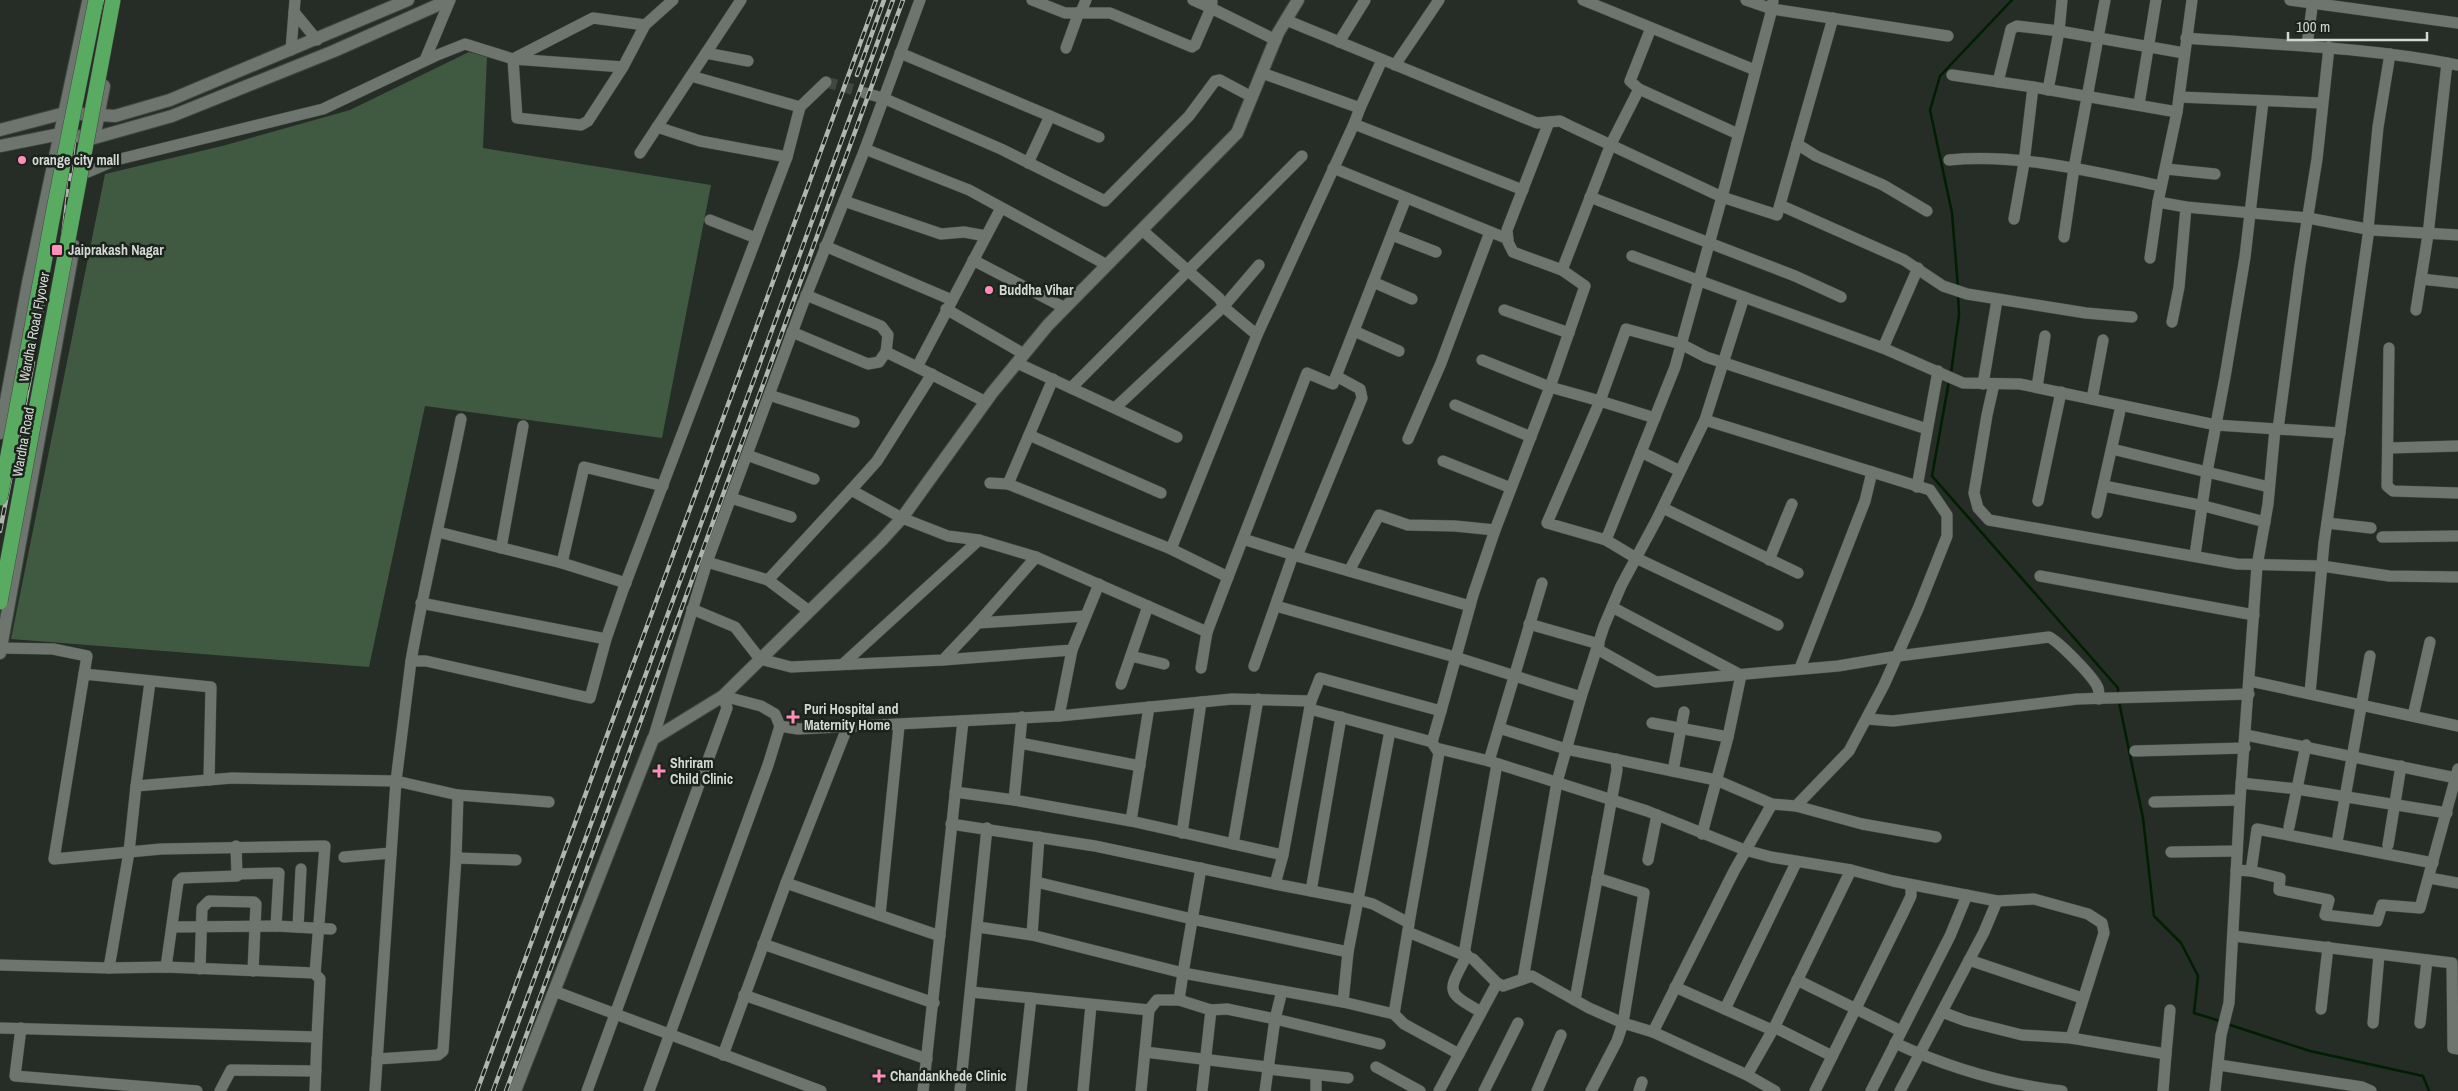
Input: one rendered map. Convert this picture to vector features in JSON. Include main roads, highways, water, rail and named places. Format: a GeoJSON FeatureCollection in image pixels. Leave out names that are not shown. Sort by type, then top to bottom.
{"type":"FeatureCollection","features":[{"type":"Feature","properties":{"kind":"highway","name":"Wardha Road Flyover"},"geometry":{"type":"LineString","coordinates":[[0,498],[55,204],[96,0]]}},
{"type":"Feature","properties":{"kind":"highway","name":"Wardha Road Flyover"},"geometry":{"type":"LineString","coordinates":[[0,602],[113,0]]}},
{"type":"Feature","properties":{"kind":"waterway"},"geometry":{"type":"LineString","coordinates":[[1958,288],[1952,213],[1930,110],[1940,76],[2012,0]]}},
{"type":"Feature","properties":{"kind":"waterway"},"geometry":{"type":"LineString","coordinates":[[1951,373],[1959,315],[1958,294]]}},
{"type":"Feature","properties":{"kind":"waterway"},"geometry":{"type":"LineString","coordinates":[[1949,381],[1932,476],[2118,688],[2118,694]]}},
{"type":"Feature","properties":{"kind":"waterway"},"geometry":{"type":"LineString","coordinates":[[2119,702],[2143,818],[2154,916],[2181,943],[2198,976],[2194,1013],[2220,1021]]}},
{"type":"Feature","properties":{"kind":"waterway"},"geometry":{"type":"LineString","coordinates":[[2227,1024],[2310,1051],[2423,1076],[2429,1091]]}},
{"type":"Feature","properties":{"kind":"tunnel"},"geometry":{"type":"LineString","coordinates":[[826,82],[865,93]]}},
{"type":"Feature","properties":{"kind":"railway"},"geometry":{"type":"LineString","coordinates":[[0,583],[61,255],[78,106],[102,0]]}},
{"type":"Feature","properties":{"kind":"railway"},"geometry":{"type":"LineString","coordinates":[[477,1091],[876,0]]}},
{"type":"Feature","properties":{"kind":"railway"},"geometry":{"type":"LineString","coordinates":[[857,75],[884,0]]}},
{"type":"Feature","properties":{"kind":"railway"},"geometry":{"type":"LineString","coordinates":[[493,1091],[893,0]]}},
{"type":"Feature","properties":{"kind":"railway"},"geometry":{"type":"LineString","coordinates":[[506,1091],[903,0]]}},
{"type":"Feature","properties":{"kind":"railway"},"geometry":{"type":"LineString","coordinates":[[39,327],[65,162]]}},
{"type":"Feature","properties":{"kind":"railway"},"geometry":{"type":"LineString","coordinates":[[0,531],[33,362]]}},
{"type":"Feature","properties":{"kind":"place","name":"orange city mall"},"geometry":{"type":"Point","coordinates":[22,160]}},
{"type":"Feature","properties":{"kind":"place","name":"Jaiprakash Nagar"},"geometry":{"type":"Point","coordinates":[57,250]}},
{"type":"Feature","properties":{"kind":"place","name":"Buddha Vihar"},"geometry":{"type":"Point","coordinates":[989,290]}},
{"type":"Feature","properties":{"kind":"place","name":"Puri Hospital and Maternity Home"},"geometry":{"type":"Point","coordinates":[793,717]}},
{"type":"Feature","properties":{"kind":"place","name":"Shriram Child Clinic"},"geometry":{"type":"Point","coordinates":[659,771]}},
{"type":"Feature","properties":{"kind":"place","name":"Chandankhede Clinic"},"geometry":{"type":"Point","coordinates":[879,1076]}}]}
